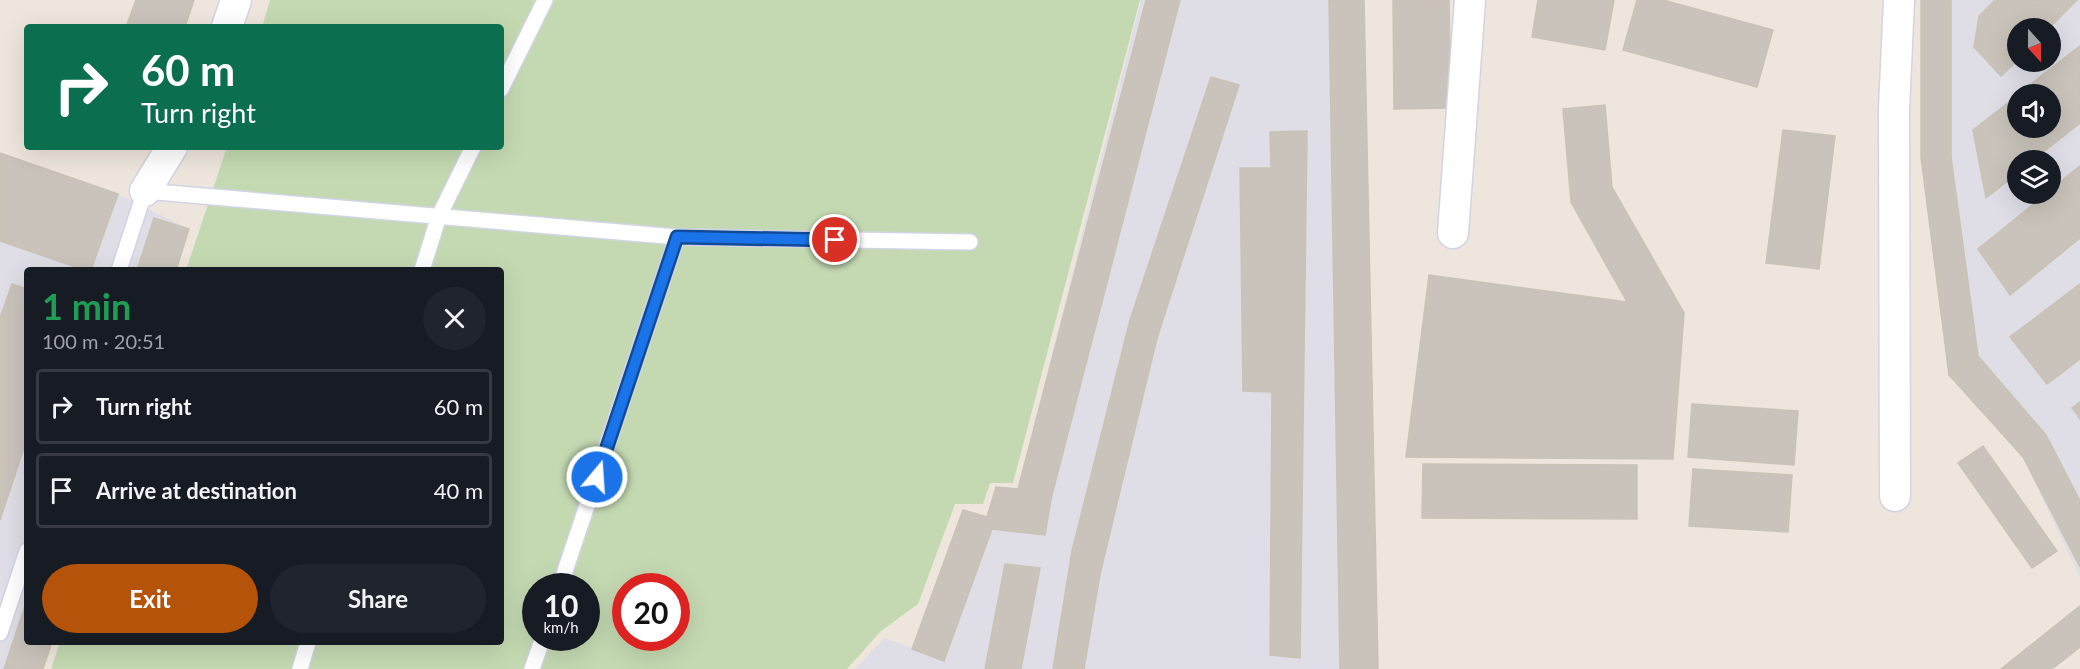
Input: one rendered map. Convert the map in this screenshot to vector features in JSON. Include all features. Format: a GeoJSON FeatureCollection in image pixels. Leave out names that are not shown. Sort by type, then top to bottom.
{"type":"FeatureCollection","features":[{"type":"Feature","properties":{"kind":"street"},"geometry":{"type":"LineString","coordinates":[[228,24],[236,0]]}},
{"type":"Feature","properties":{"kind":"street"},"geometry":{"type":"LineString","coordinates":[[1453,233],[1470,0]]}},
{"type":"Feature","properties":{"kind":"street"},"geometry":{"type":"LineString","coordinates":[[1895,496],[1894,109],[1899,0]]}},
{"type":"Feature","properties":{"kind":"street"},"geometry":{"type":"LineString","coordinates":[[146,191],[170,150]]}},
{"type":"Feature","properties":{"kind":"lane"},"geometry":{"type":"LineString","coordinates":[[504,83],[545,0]]}},
{"type":"Feature","properties":{"kind":"lane"},"geometry":{"type":"LineString","coordinates":[[423,267],[439,216],[472,150]]}},
{"type":"Feature","properties":{"kind":"lane"},"geometry":{"type":"LineString","coordinates":[[120,267],[146,191],[677,237],[970,242]]}},
{"type":"Feature","properties":{"kind":"lane"},"geometry":{"type":"LineString","coordinates":[[564,573],[677,237]]}},
{"type":"Feature","properties":{"kind":"lane"},"geometry":{"type":"LineString","coordinates":[[0,633],[24,560]]}},
{"type":"Feature","properties":{"kind":"lane"},"geometry":{"type":"LineString","coordinates":[[300,669],[307,645]]}},
{"type":"Feature","properties":{"kind":"lane"},"geometry":{"type":"LineString","coordinates":[[532,669],[538,651]]}},
{"type":"Feature","properties":{"kind":"shaded area"},"geometry":{"type":"Polygon","coordinates":[[[1141,0],[1364,0],[1378,669],[855,669],[884,638],[912,648],[963,510],[987,517],[996,487],[1018,489],[1141,0]]]}},
{"type":"Feature","properties":{"kind":"shaded area"},"geometry":{"type":"Polygon","coordinates":[[[1921,0],[2080,0],[2080,578],[2023,457],[1949,375],[1921,157],[1921,0]]]}},
{"type":"Feature","properties":{"kind":"shaded area"},"geometry":{"type":"Polygon","coordinates":[[[0,153],[118,194],[189,229],[177,267],[24,267],[24,645],[51,645],[43,669],[0,669],[0,153]]]}},
{"type":"Feature","properties":{"kind":"green space"},"geometry":{"type":"Polygon","coordinates":[[[270,0],[1140,0],[1013,483],[990,483],[983,504],[955,504],[918,604],[881,631],[847,669],[51,669],[59,645],[504,645],[504,267],[187,267],[226,150],[504,150],[504,24],[263,24],[270,0]]]}},
{"type":"Feature","properties":{"kind":"building"},"geometry":{"type":"Polygon","coordinates":[[[136,0],[194,0],[186,24],[127,24],[136,0]]]}},
{"type":"Feature","properties":{"kind":"building"},"geometry":{"type":"Polygon","coordinates":[[[1146,0],[1180,0],[1051,499],[1018,489],[1146,0]]]}},
{"type":"Feature","properties":{"kind":"building"},"geometry":{"type":"Polygon","coordinates":[[[1329,0],[1364,0],[1378,669],[1340,669],[1329,0]]]}},
{"type":"Feature","properties":{"kind":"building"},"geometry":{"type":"Polygon","coordinates":[[[1393,0],[1449,0],[1451,108],[1394,109],[1393,0]]]}},
{"type":"Feature","properties":{"kind":"building"},"geometry":{"type":"Polygon","coordinates":[[[1538,0],[1614,0],[1605,50],[1532,37],[1538,0]]]}},
{"type":"Feature","properties":{"kind":"building"},"geometry":{"type":"Polygon","coordinates":[[[1637,0],[1663,0],[1773,30],[1757,87],[1623,50],[1637,0]]]}},
{"type":"Feature","properties":{"kind":"building"},"geometry":{"type":"Polygon","coordinates":[[[1921,0],[1951,0],[1951,157],[1978,356],[1949,375],[1921,157],[1921,0]]]}},
{"type":"Feature","properties":{"kind":"building"},"geometry":{"type":"Polygon","coordinates":[[[1995,0],[2077,0],[2059,18],[2007,18],[2007,70],[2001,76],[1974,47],[1979,16],[1995,0]]]}},
{"type":"Feature","properties":{"kind":"building"},"geometry":{"type":"Polygon","coordinates":[[[2080,46],[2080,123],[2061,138],[2061,84],[2031,84],[2046,72],[2061,72],[2061,61],[2080,46]]]}},
{"type":"Feature","properties":{"kind":"building"},"geometry":{"type":"Polygon","coordinates":[[[1211,77],[1239,85],[1157,338],[1100,574],[1084,669],[1053,669],[1072,551],[1130,320],[1211,77]]]}},
{"type":"Feature","properties":{"kind":"building"},"geometry":{"type":"Polygon","coordinates":[[[2007,104],[2007,138],[2061,138],[2046,150],[2007,150],[2007,182],[1986,198],[1973,130],[2007,104]]]}},
{"type":"Feature","properties":{"kind":"building"},"geometry":{"type":"Polygon","coordinates":[[[1605,105],[1612,187],[1684,313],[1673,459],[1406,457],[1429,275],[1627,302],[1571,202],[1563,109],[1605,105]]]}},
{"type":"Feature","properties":{"kind":"building"},"geometry":{"type":"Polygon","coordinates":[[[1783,130],[1835,136],[1819,269],[1766,263],[1783,130]]]}},
{"type":"Feature","properties":{"kind":"building"},"geometry":{"type":"Polygon","coordinates":[[[1307,131],[1300,658],[1270,655],[1272,392],[1243,391],[1240,168],[1271,168],[1270,132],[1307,131]]]}},
{"type":"Feature","properties":{"kind":"building"},"geometry":{"type":"Polygon","coordinates":[[[0,153],[118,194],[92,267],[75,267],[0,241],[0,153]]]}},
{"type":"Feature","properties":{"kind":"building"},"geometry":{"type":"Polygon","coordinates":[[[2080,166],[2080,238],[2010,295],[1978,249],[2034,204],[2061,204],[2061,181],[2080,166]]]}},
{"type":"Feature","properties":{"kind":"building"},"geometry":{"type":"Polygon","coordinates":[[[154,218],[189,229],[177,267],[138,267],[154,218]]]}},
{"type":"Feature","properties":{"kind":"building"},"geometry":{"type":"Polygon","coordinates":[[[12,284],[24,288],[24,448],[0,520],[0,318],[12,284]]]}},
{"type":"Feature","properties":{"kind":"building"},"geometry":{"type":"Polygon","coordinates":[[[2080,284],[2080,359],[2047,384],[2010,337],[2080,284]]]}},
{"type":"Feature","properties":{"kind":"building"},"geometry":{"type":"Polygon","coordinates":[[[1978,356],[2046,435],[2080,501],[2080,567],[2023,457],[1949,375],[1978,356]]]}},
{"type":"Feature","properties":{"kind":"building"},"geometry":{"type":"Polygon","coordinates":[[[2080,402],[2080,419],[2072,408],[2080,402]]]}},
{"type":"Feature","properties":{"kind":"building"},"geometry":{"type":"Polygon","coordinates":[[[1692,404],[1798,411],[1794,465],[1688,457],[1692,404]]]}},
{"type":"Feature","properties":{"kind":"building"},"geometry":{"type":"Polygon","coordinates":[[[1983,446],[2057,551],[2032,568],[1958,463],[1983,446]]]}},
{"type":"Feature","properties":{"kind":"building"},"geometry":{"type":"Polygon","coordinates":[[[1423,464],[1637,465],[1637,519],[1422,518],[1423,464]]]}},
{"type":"Feature","properties":{"kind":"building"},"geometry":{"type":"Polygon","coordinates":[[[1693,469],[1792,475],[1788,532],[1689,526],[1693,469]]]}},
{"type":"Feature","properties":{"kind":"building"},"geometry":{"type":"Polygon","coordinates":[[[996,487],[1018,489],[1051,499],[1045,535],[992,529],[944,661],[912,649],[963,510],[987,517],[996,487]]]}},
{"type":"Feature","properties":{"kind":"building"},"geometry":{"type":"Polygon","coordinates":[[[1005,564],[1040,568],[1021,669],[985,669],[1005,564]]]}},
{"type":"Feature","properties":{"kind":"building"},"geometry":{"type":"Polygon","coordinates":[[[2080,606],[2080,647],[2052,669],[2001,669],[2080,606]]]}},
{"type":"Feature","properties":{"kind":"building"},"geometry":{"type":"Polygon","coordinates":[[[24,609],[24,645],[51,645],[43,669],[4,669],[24,609]]]}},
{"type":"Feature","properties":{"kind":"route"},"geometry":{"type":"LineString","coordinates":[[597,477],[677,237],[835,240]]}}]}
